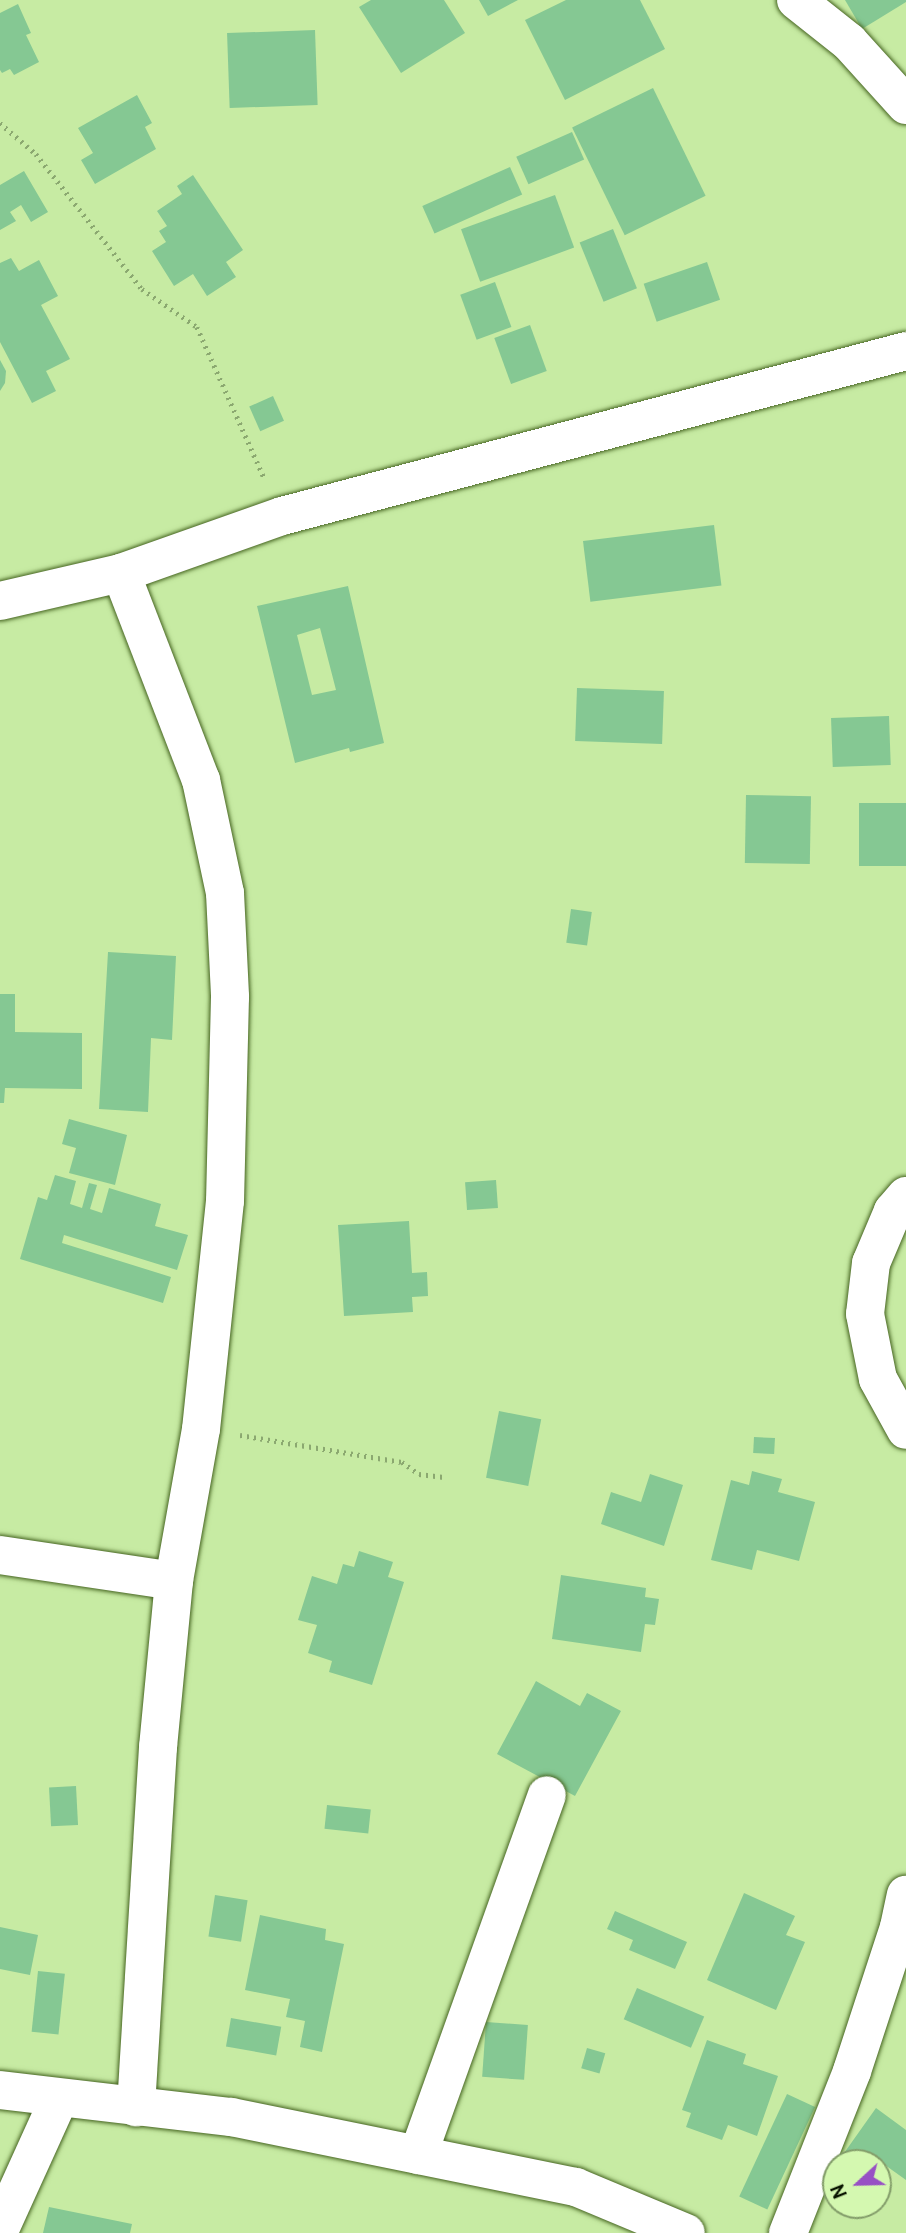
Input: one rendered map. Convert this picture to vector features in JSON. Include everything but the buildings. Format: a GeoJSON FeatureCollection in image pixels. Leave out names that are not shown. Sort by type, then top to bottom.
{"type":"FeatureCollection","features":[{"type":"Feature","properties":{"kind":"street"},"geometry":{"type":"LineString","coordinates":[[796,0],[849,42],[906,105]]}},
{"type":"Feature","properties":{"kind":"street"},"geometry":{"type":"LineString","coordinates":[[0,601],[121,572],[282,516],[906,351]]}},
{"type":"Feature","properties":{"kind":"street"},"geometry":{"type":"LineString","coordinates":[[121,572],[201,780],[225,893],[230,997],[225,1201],[201,1429],[174,1581],[159,1746],[136,2107]]}},
{"type":"Feature","properties":{"kind":"street"},"geometry":{"type":"LineString","coordinates":[[906,1196],[893,1212],[871,1263],[865,1314],[878,1379],[906,1430]]}},
{"type":"Feature","properties":{"kind":"street"},"geometry":{"type":"LineString","coordinates":[[0,1555],[174,1581]]}},
{"type":"Feature","properties":{"kind":"street"},"geometry":{"type":"LineString","coordinates":[[418,2155],[547,1796]]}},
{"type":"Feature","properties":{"kind":"street"},"geometry":{"type":"LineString","coordinates":[[788,2233],[852,2071],[899,1927],[906,1895]]}},
{"type":"Feature","properties":{"kind":"street"},"geometry":{"type":"LineString","coordinates":[[0,2090],[231,2117],[576,2187],[686,2233]]}},
{"type":"Feature","properties":{"kind":"street"},"geometry":{"type":"LineString","coordinates":[[0,2229],[59,2099]]}},
{"type":"Feature","properties":{"kind":"path"},"geometry":{"type":"LineString","coordinates":[[0,123],[36,154],[142,289],[197,327],[282,516]]}},
{"type":"Feature","properties":{"kind":"path"},"geometry":{"type":"LineString","coordinates":[[201,1429],[402,1462],[419,1474],[444,1477]]}}]}
